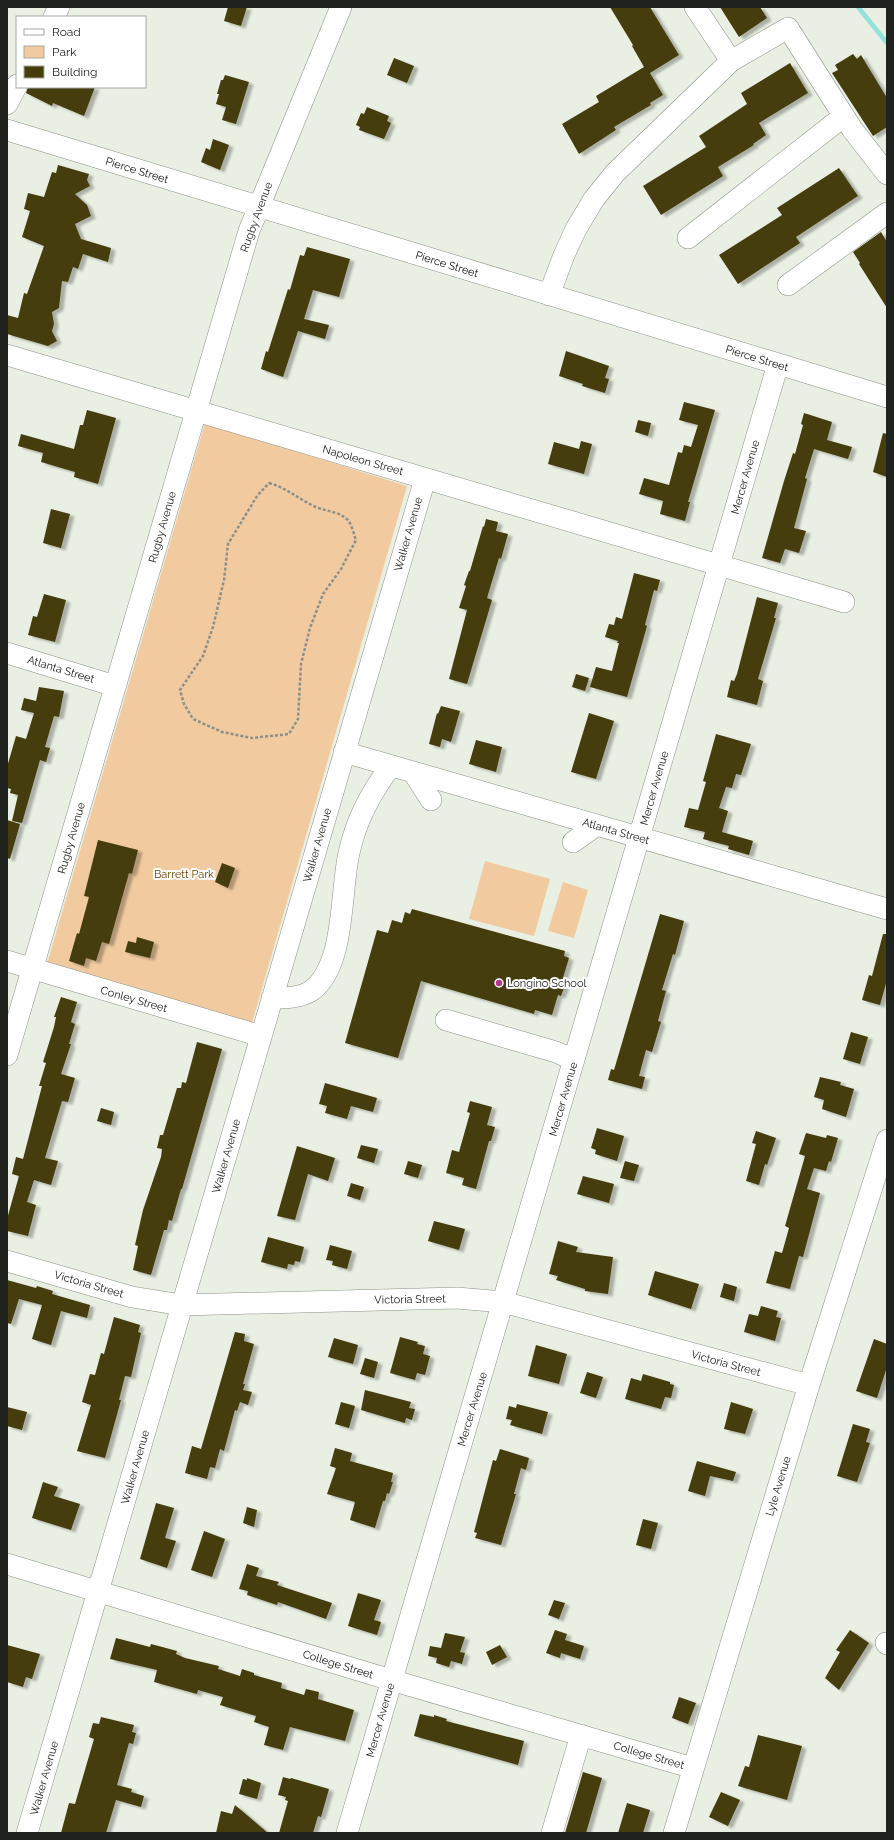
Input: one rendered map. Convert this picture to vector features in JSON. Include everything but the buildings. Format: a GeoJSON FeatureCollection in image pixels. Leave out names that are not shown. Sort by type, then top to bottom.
{"type":"FeatureCollection","features":[{"type":"Feature","properties":{"kind":"street"},"geometry":{"type":"LineString","coordinates":[[54,16],[59,7]]}},
{"type":"Feature","properties":{"kind":"street","name":"Rugby Avenue"},"geometry":{"type":"LineString","coordinates":[[7,1055],[249,231],[341,7]]}},
{"type":"Feature","properties":{"kind":"street"},"geometry":{"type":"LineString","coordinates":[[695,7],[731,61]]}},
{"type":"Feature","properties":{"kind":"street"},"geometry":{"type":"LineString","coordinates":[[549,295],[564,255],[576,229],[594,199],[615,173],[731,61],[788,28],[852,130],[887,174]]}},
{"type":"Feature","properties":{"kind":"street"},"geometry":{"type":"LineString","coordinates":[[7,104],[16,87]]}},
{"type":"Feature","properties":{"kind":"street"},"geometry":{"type":"LineString","coordinates":[[688,238],[844,116]]}},
{"type":"Feature","properties":{"kind":"street","name":"Pierce Street"},"geometry":{"type":"LineString","coordinates":[[7,130],[887,397]]}},
{"type":"Feature","properties":{"kind":"street"},"geometry":{"type":"LineString","coordinates":[[788,285],[887,213]]}},
{"type":"Feature","properties":{"kind":"street","name":"Napoleon Street"},"geometry":{"type":"LineString","coordinates":[[7,355],[844,602]]}},
{"type":"Feature","properties":{"kind":"street","name":"Mercer Avenue"},"geometry":{"type":"LineString","coordinates":[[347,1833],[778,364]]}},
{"type":"Feature","properties":{"kind":"street","name":"Walker Avenue"},"geometry":{"type":"LineString","coordinates":[[27,1833],[424,479]]}},
{"type":"Feature","properties":{"kind":"street","name":"Atlanta Street"},"geometry":{"type":"LineString","coordinates":[[7,653],[115,686]]}},
{"type":"Feature","properties":{"kind":"street","name":"Atlanta Street"},"geometry":{"type":"LineString","coordinates":[[344,752],[887,909]]}},
{"type":"Feature","properties":{"kind":"street"},"geometry":{"type":"LineString","coordinates":[[272,998],[293,998],[311,991],[327,973],[337,941],[348,854],[355,829],[366,802],[391,766]]}},
{"type":"Feature","properties":{"kind":"street"},"geometry":{"type":"LineString","coordinates":[[412,772],[431,800]]}},
{"type":"Feature","properties":{"kind":"street"},"geometry":{"type":"LineString","coordinates":[[573,842],[597,825]]}},
{"type":"Feature","properties":{"kind":"street","name":"Conley Street"},"geometry":{"type":"LineString","coordinates":[[7,961],[261,1036]]}},
{"type":"Feature","properties":{"kind":"street"},"geometry":{"type":"LineString","coordinates":[[446,1020],[556,1052],[574,1060]]}},
{"type":"Feature","properties":{"kind":"street","name":"Lyle Avenue"},"geometry":{"type":"LineString","coordinates":[[680,1830],[693,1768],[808,1385],[887,1140]]}},
{"type":"Feature","properties":{"kind":"street","name":"Victoria Street"},"geometry":{"type":"LineString","coordinates":[[7,1261],[132,1297],[182,1305],[457,1298],[503,1302],[808,1385]]}},
{"type":"Feature","properties":{"kind":"street","name":"College Street"},"geometry":{"type":"LineString","coordinates":[[7,1564],[391,1680],[693,1768]]}},
{"type":"Feature","properties":{"kind":"street"},"geometry":{"type":"LineString","coordinates":[[552,1833],[581,1735]]}},
{"type":"Feature","properties":{"kind":"path"},"geometry":{"type":"LineString","coordinates":[[269,483],[282,487],[297,498],[318,508],[336,512],[349,521],[356,540],[341,569],[323,594],[310,628],[301,664],[298,719],[289,734],[252,738],[222,732],[193,719],[184,704],[180,690],[203,656],[213,627],[224,580],[228,544],[257,496],[269,483]]}},
{"type":"Feature","properties":{"kind":"green space","name":"Barrett Park"},"geometry":{"type":"Polygon","coordinates":[[[205,423],[407,486],[252,1023],[47,964],[205,423]]]}},
{"type":"Feature","properties":{"kind":"green space"},"geometry":{"type":"Polygon","coordinates":[[[485,861],[550,879],[534,936],[469,919],[485,861]]]}},
{"type":"Feature","properties":{"kind":"green space"},"geometry":{"type":"Polygon","coordinates":[[[563,882],[588,890],[574,938],[548,931],[563,882]]]}},
{"type":"Feature","properties":{"kind":"waterway"},"geometry":{"type":"LineString","coordinates":[[858,7],[887,43]]}},
{"type":"Feature","properties":{"kind":"place","name":"Longino School"},"geometry":{"type":"Point","coordinates":[499,983]}}]}
